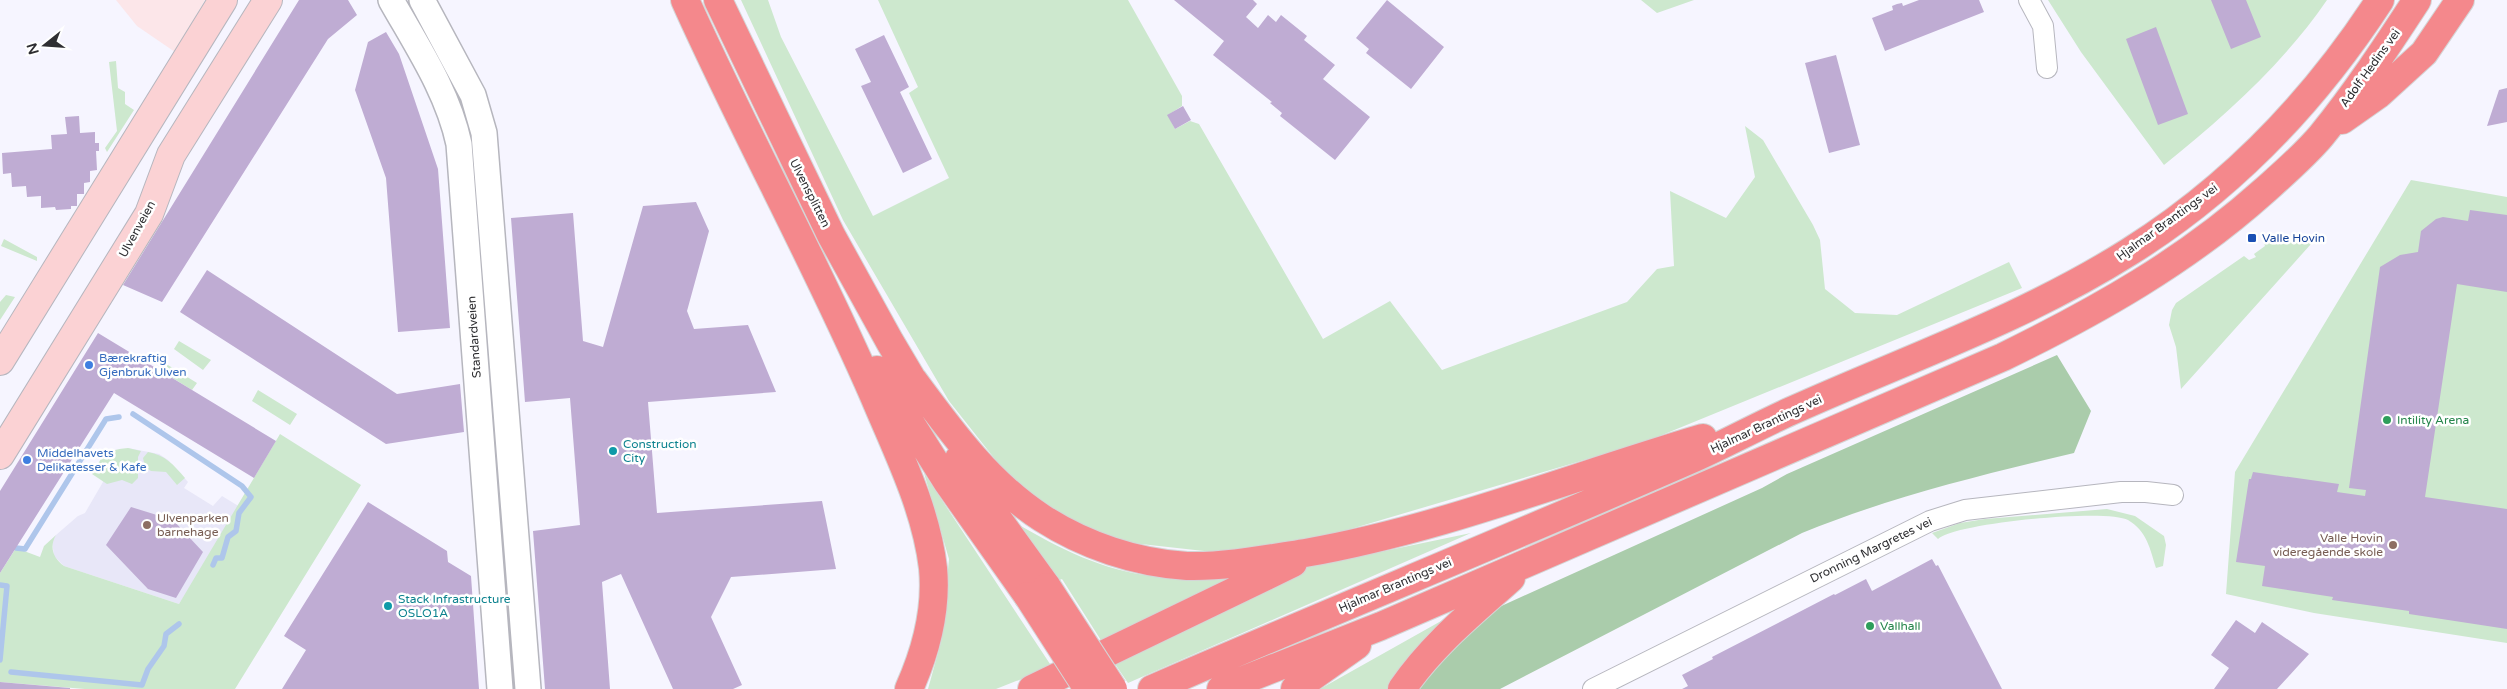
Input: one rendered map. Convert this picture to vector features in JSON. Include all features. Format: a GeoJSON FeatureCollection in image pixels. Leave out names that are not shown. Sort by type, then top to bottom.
{"type":"FeatureCollection","features":[{"type":"Feature","properties":{"kind":"highway"},"geometry":{"type":"LineString","coordinates":[[685,0],[737,112],[838,313],[904,466],[918,507],[930,553],[934,584],[932,616],[920,665],[909,689]]}},
{"type":"Feature","properties":{"kind":"highway","name":"Ulvensplitten"},"geometry":{"type":"LineString","coordinates":[[718,0],[831,235],[913,380]]}},
{"type":"Feature","properties":{"kind":"highway","name":"Hjalmar Brantings vei"},"geometry":{"type":"LineString","coordinates":[[1152,689],[1698,456],[1790,411],[1957,341],[2064,289],[2129,252],[2216,188],[2250,158],[2315,91],[2358,34],[2380,0]]}},
{"type":"Feature","properties":{"kind":"highway","name":"Adolf Hedins vei"},"geometry":{"type":"LineString","coordinates":[[2321,136],[2381,54],[2417,0]]}},
{"type":"Feature","properties":{"kind":"highway"},"geometry":{"type":"LineString","coordinates":[[1221,689],[1381,626],[2003,357],[2079,319],[2142,283],[2235,217],[2321,136],[2379,94],[2424,54],[2460,0]]}},
{"type":"Feature","properties":{"kind":"highway"},"geometry":{"type":"LineString","coordinates":[[838,313],[887,385],[948,483],[1038,592],[1113,689]]}},
{"type":"Feature","properties":{"kind":"highway"},"geometry":{"type":"LineString","coordinates":[[913,380],[958,440],[1014,497],[1063,531],[1092,544],[1125,555],[1185,566],[1235,564],[1316,551],[1485,509],[1644,455],[1790,411]]}},
{"type":"Feature","properties":{"kind":"highway"},"geometry":{"type":"LineString","coordinates":[[913,380],[1038,592],[1088,689]]}},
{"type":"Feature","properties":{"kind":"highway"},"geometry":{"type":"LineString","coordinates":[[1032,689],[1230,595],[1316,551]]}},
{"type":"Feature","properties":{"kind":"highway"},"geometry":{"type":"LineString","coordinates":[[1402,689],[1422,661],[1448,634],[1531,561]]}},
{"type":"Feature","properties":{"kind":"highway"},"geometry":{"type":"LineString","coordinates":[[1295,689],[1381,626]]}},
{"type":"Feature","properties":{"kind":"main road"},"geometry":{"type":"LineString","coordinates":[[0,361],[223,0]]}},
{"type":"Feature","properties":{"kind":"main road","name":"Ulvenveien"},"geometry":{"type":"LineString","coordinates":[[0,455],[149,214],[171,155],[268,0]]}},
{"type":"Feature","properties":{"kind":"street","name":"Standardveien"},"geometry":{"type":"LineString","coordinates":[[391,0],[439,85],[450,110],[459,144],[500,689]]}},
{"type":"Feature","properties":{"kind":"street"},"geometry":{"type":"LineString","coordinates":[[422,0],[473,95],[484,133],[528,689]]}},
{"type":"Feature","properties":{"kind":"street"},"geometry":{"type":"LineString","coordinates":[[2030,0],[2043,26],[2047,68]]}},
{"type":"Feature","properties":{"kind":"street","name":"Dronning Margretes vei"},"geometry":{"type":"LineString","coordinates":[[1593,689],[1930,521],[1965,510],[2096,494],[2146,492],[2173,495]]}},
{"type":"Feature","properties":{"kind":"shaded area"},"geometry":{"type":"Polygon","coordinates":[[[116,0],[205,0],[175,52],[137,26],[116,0]]]}},
{"type":"Feature","properties":{"kind":"shaded area","name":"Ulvenparken barnehage"},"geometry":{"type":"Polygon","coordinates":[[[128,448],[159,454],[168,460],[188,482],[184,488],[213,506],[222,496],[240,507],[179,604],[64,566],[54,556],[52,541],[56,535],[78,516],[85,513],[103,482],[102,473],[128,448]]]}},
{"type":"Feature","properties":{"kind":"green space"},"geometry":{"type":"Polygon","coordinates":[[[741,0],[768,0],[781,37],[873,216],[949,178],[909,93],[918,87],[878,0],[1128,0],[1182,96],[1182,106],[1168,115],[1175,129],[1190,121],[1199,124],[1323,339],[1390,301],[1442,370],[1627,302],[1657,269],[1674,266],[1670,191],[1726,218],[1755,177],[1745,126],[1763,140],[1813,225],[1820,240],[1825,289],[1855,313],[1897,315],[2009,262],[2022,288],[1645,442],[1344,531],[1231,554],[1105,540],[1017,487],[949,401],[843,220],[741,0]]]}},
{"type":"Feature","properties":{"kind":"green space"},"geometry":{"type":"Polygon","coordinates":[[[1641,0],[1694,0],[1657,13],[1641,0]]]}},
{"type":"Feature","properties":{"kind":"green space"},"geometry":{"type":"Polygon","coordinates":[[[2048,0],[2327,0],[2292,46],[2252,88],[2209,128],[2164,165],[2081,52],[2048,0]]]}},
{"type":"Feature","properties":{"kind":"green space"},"geometry":{"type":"Polygon","coordinates":[[[116,61],[118,88],[125,92],[125,104],[134,110],[107,152],[105,148],[117,131],[109,62],[116,61]]]}},
{"type":"Feature","properties":{"kind":"green space","name":"Intility Arena"},"geometry":{"type":"Polygon","coordinates":[[[2411,180],[2507,197],[2507,643],[2314,613],[2226,594],[2235,472],[2411,180]]]}},
{"type":"Feature","properties":{"kind":"green space"},"geometry":{"type":"Polygon","coordinates":[[[2295,236],[2309,236],[2311,244],[2181,389],[2176,347],[2169,325],[2172,310],[2176,303],[2244,256],[2249,260],[2256,257],[2254,254],[2265,246],[2263,241],[2295,236]]]}},
{"type":"Feature","properties":{"kind":"green space"},"geometry":{"type":"Polygon","coordinates":[[[4,239],[37,257],[37,261],[1,246],[4,239]]]}},
{"type":"Feature","properties":{"kind":"green space"},"geometry":{"type":"Polygon","coordinates":[[[6,295],[15,297],[0,320],[0,302],[6,295]]]}},
{"type":"Feature","properties":{"kind":"green space"},"geometry":{"type":"Polygon","coordinates":[[[179,341],[211,360],[203,370],[174,349],[179,341]]]}},
{"type":"Feature","properties":{"kind":"green space"},"geometry":{"type":"Polygon","coordinates":[[[2057,355],[2091,411],[2074,453],[1971,478],[1902,498],[1802,533],[1500,689],[1413,689],[1421,676],[1497,608],[1762,488],[1787,474],[2057,355]]]}},
{"type":"Feature","properties":{"kind":"green space"},"geometry":{"type":"Polygon","coordinates":[[[163,362],[197,383],[192,390],[158,369],[163,362]]]}},
{"type":"Feature","properties":{"kind":"green space"},"geometry":{"type":"Polygon","coordinates":[[[258,390],[297,414],[290,425],[252,401],[258,390]]]}},
{"type":"Feature","properties":{"kind":"green space"},"geometry":{"type":"Polygon","coordinates":[[[280,434],[361,485],[235,689],[85,689],[0,682],[0,573],[16,548],[40,557],[44,546],[56,535],[53,552],[64,566],[179,604],[280,434]]]}},
{"type":"Feature","properties":{"kind":"green space"},"geometry":{"type":"Polygon","coordinates":[[[128,448],[141,451],[138,457],[138,478],[132,484],[122,480],[107,484],[92,474],[105,454],[113,450],[128,448]]]}},
{"type":"Feature","properties":{"kind":"green space"},"geometry":{"type":"Polygon","coordinates":[[[148,452],[169,461],[185,478],[177,485],[166,472],[151,471],[145,467],[143,458],[148,452]]]}},
{"type":"Feature","properties":{"kind":"green space"},"geometry":{"type":"Polygon","coordinates":[[[924,473],[1052,667],[996,689],[928,689],[941,642],[949,559],[924,473]]]}},
{"type":"Feature","properties":{"kind":"green space"},"geometry":{"type":"Polygon","coordinates":[[[2107,509],[2135,516],[2164,536],[2166,545],[2163,566],[2156,568],[2150,547],[2140,529],[2128,520],[2114,517],[2092,516],[2031,519],[1971,528],[1950,533],[1938,539],[1932,533],[1960,523],[1985,519],[2107,509]]]}},
{"type":"Feature","properties":{"kind":"green space"},"geometry":{"type":"Polygon","coordinates":[[[1006,517],[1077,555],[1114,568],[1164,577],[1237,579],[1104,645],[1062,579],[1052,583],[1006,517]]]}},
{"type":"Feature","properties":{"kind":"green space"},"geometry":{"type":"Polygon","coordinates":[[[1471,533],[1128,683],[1115,664],[1303,568],[1471,533]]]}},
{"type":"Feature","properties":{"kind":"green space"},"geometry":{"type":"Polygon","coordinates":[[[1450,616],[1393,689],[1320,689],[1450,616]]]}},
{"type":"Feature","properties":{"kind":"building"},"geometry":{"type":"Polygon","coordinates":[[[299,0],[348,0],[357,15],[328,39],[162,302],[123,285],[299,0]]]}},
{"type":"Feature","properties":{"kind":"building"},"geometry":{"type":"Polygon","coordinates":[[[1174,0],[1253,0],[1257,4],[1246,17],[1258,28],[1268,15],[1276,22],[1281,15],[1307,36],[1304,40],[1335,65],[1323,79],[1370,117],[1335,160],[1280,116],[1282,113],[1270,103],[1272,102],[1213,55],[1224,41],[1174,0]]]}},
{"type":"Feature","properties":{"kind":"building"},"geometry":{"type":"Polygon","coordinates":[[[1387,0],[1444,47],[1411,89],[1366,53],[1369,49],[1356,38],[1387,0]]]}},
{"type":"Feature","properties":{"kind":"building"},"geometry":{"type":"Polygon","coordinates":[[[1919,0],[1979,0],[1984,12],[1885,51],[1872,18],[1893,10],[1892,6],[1897,4],[1902,3],[1903,6],[1919,0]]]}},
{"type":"Feature","properties":{"kind":"building"},"geometry":{"type":"Polygon","coordinates":[[[2211,0],[2246,0],[2261,37],[2231,49],[2211,0]]]}},
{"type":"Feature","properties":{"kind":"building"},"geometry":{"type":"Polygon","coordinates":[[[2156,27],[2188,114],[2158,125],[2126,39],[2156,27]]]}},
{"type":"Feature","properties":{"kind":"building"},"geometry":{"type":"Polygon","coordinates":[[[386,32],[399,54],[438,169],[450,328],[398,332],[386,178],[355,90],[368,42],[386,32]]]}},
{"type":"Feature","properties":{"kind":"building"},"geometry":{"type":"Polygon","coordinates":[[[884,35],[909,87],[900,92],[932,159],[903,173],[861,86],[871,82],[855,49],[884,35]]]}},
{"type":"Feature","properties":{"kind":"building"},"geometry":{"type":"Polygon","coordinates":[[[1836,55],[1860,145],[1829,153],[1805,63],[1836,55]]]}},
{"type":"Feature","properties":{"kind":"building"},"geometry":{"type":"Polygon","coordinates":[[[2507,88],[2507,122],[2487,126],[2499,90],[2507,88]]]}},
{"type":"Feature","properties":{"kind":"building"},"geometry":{"type":"Polygon","coordinates":[[[1183,106],[1191,120],[1175,129],[1167,115],[1183,106]]]}},
{"type":"Feature","properties":{"kind":"building"},"geometry":{"type":"Polygon","coordinates":[[[79,116],[80,133],[95,132],[95,143],[99,143],[99,151],[96,151],[97,170],[90,171],[90,182],[84,183],[84,194],[77,194],[77,206],[71,206],[71,209],[56,210],[55,207],[41,208],[41,196],[27,197],[26,186],[12,187],[11,173],[3,174],[2,153],[52,149],[51,135],[67,134],[65,117],[79,116]]]}},
{"type":"Feature","properties":{"kind":"building","name":"Construction City"},"geometry":{"type":"Polygon","coordinates":[[[696,202],[709,231],[687,311],[694,329],[748,325],[776,392],[648,402],[657,513],[822,501],[836,569],[731,577],[711,617],[742,685],[733,689],[673,689],[621,574],[602,582],[610,689],[545,689],[533,531],[580,525],[570,398],[525,402],[511,218],[573,213],[583,341],[603,347],[643,206],[696,202]]]}},
{"type":"Feature","properties":{"kind":"building"},"geometry":{"type":"Polygon","coordinates":[[[2470,210],[2507,215],[2507,292],[2457,284],[2425,497],[2507,509],[2507,629],[2409,614],[2409,611],[2332,600],[2333,597],[2262,586],[2265,566],[2236,562],[2249,479],[2251,479],[2253,472],[2339,484],[2337,492],[2365,496],[2366,490],[2349,488],[2380,267],[2400,255],[2418,252],[2421,231],[2436,219],[2443,217],[2468,221],[2470,210]]]}},
{"type":"Feature","properties":{"kind":"building"},"geometry":{"type":"Polygon","coordinates":[[[207,270],[397,394],[460,384],[464,432],[386,444],[180,312],[207,270]]]}},
{"type":"Feature","properties":{"kind":"building"},"geometry":{"type":"Polygon","coordinates":[[[98,333],[276,441],[254,478],[114,393],[0,573],[0,491],[98,333]]]}},
{"type":"Feature","properties":{"kind":"building","name":"Stack Infrastructure OSLO1A"},"geometry":{"type":"Polygon","coordinates":[[[368,502],[447,551],[448,562],[471,576],[479,689],[282,689],[306,650],[284,636],[368,502]]]}},
{"type":"Feature","properties":{"kind":"building"},"geometry":{"type":"Polygon","coordinates":[[[131,507],[173,520],[203,552],[176,598],[148,589],[106,545],[131,507]]]}},
{"type":"Feature","properties":{"kind":"building","name":"Vallhall"},"geometry":{"type":"Polygon","coordinates":[[[1932,559],[1936,566],[1938,565],[2002,689],[1682,689],[1688,686],[1682,675],[1713,659],[1712,657],[1866,579],[1872,591],[1932,559]]]}},
{"type":"Feature","properties":{"kind":"building"},"geometry":{"type":"Polygon","coordinates":[[[2236,620],[2255,633],[2262,622],[2309,654],[2277,689],[2214,689],[2229,668],[2211,655],[2236,620]]]}},
{"type":"Feature","properties":{"kind":"building"},"geometry":{"type":"Polygon","coordinates":[[[0,682],[70,688],[70,689],[0,689],[0,682]]]}},
{"type":"Feature","properties":{"kind":"waterway"},"geometry":{"type":"LineString","coordinates":[[133,414],[242,486],[251,497],[239,513],[236,531],[228,537],[222,558],[216,558],[213,565]]}},
{"type":"Feature","properties":{"kind":"waterway"},"geometry":{"type":"LineString","coordinates":[[16,548],[25,549],[106,419],[119,417]]}},
{"type":"Feature","properties":{"kind":"waterway"},"geometry":{"type":"LineString","coordinates":[[0,585],[7,586],[0,660]]}},
{"type":"Feature","properties":{"kind":"waterway"},"geometry":{"type":"LineString","coordinates":[[11,672],[142,685],[148,669],[164,646],[166,634],[179,624]]}},
{"type":"Feature","properties":{"kind":"place","name":"Valle Hovin"},"geometry":{"type":"Point","coordinates":[2252,238]}},
{"type":"Feature","properties":{"kind":"place","name":"Bærekraftig Gjenbruk Ulven"},"geometry":{"type":"Point","coordinates":[89,365]}},
{"type":"Feature","properties":{"kind":"place","name":"Intility Arena"},"geometry":{"type":"Point","coordinates":[2387,420]}},
{"type":"Feature","properties":{"kind":"place","name":"Construction City"},"geometry":{"type":"Point","coordinates":[613,451]}},
{"type":"Feature","properties":{"kind":"place","name":"Middelhavets Delikatesser & Kafe"},"geometry":{"type":"Point","coordinates":[27,460]}},
{"type":"Feature","properties":{"kind":"place","name":"Ulvenparken barnehage"},"geometry":{"type":"Point","coordinates":[147,525]}},
{"type":"Feature","properties":{"kind":"place","name":"Valle Hovin videregående skole"},"geometry":{"type":"Point","coordinates":[2393,545]}},
{"type":"Feature","properties":{"kind":"place","name":"Stack Infrastructure OSLO1A"},"geometry":{"type":"Point","coordinates":[388,606]}},
{"type":"Feature","properties":{"kind":"place","name":"Vallhall"},"geometry":{"type":"Point","coordinates":[1870,626]}}]}
